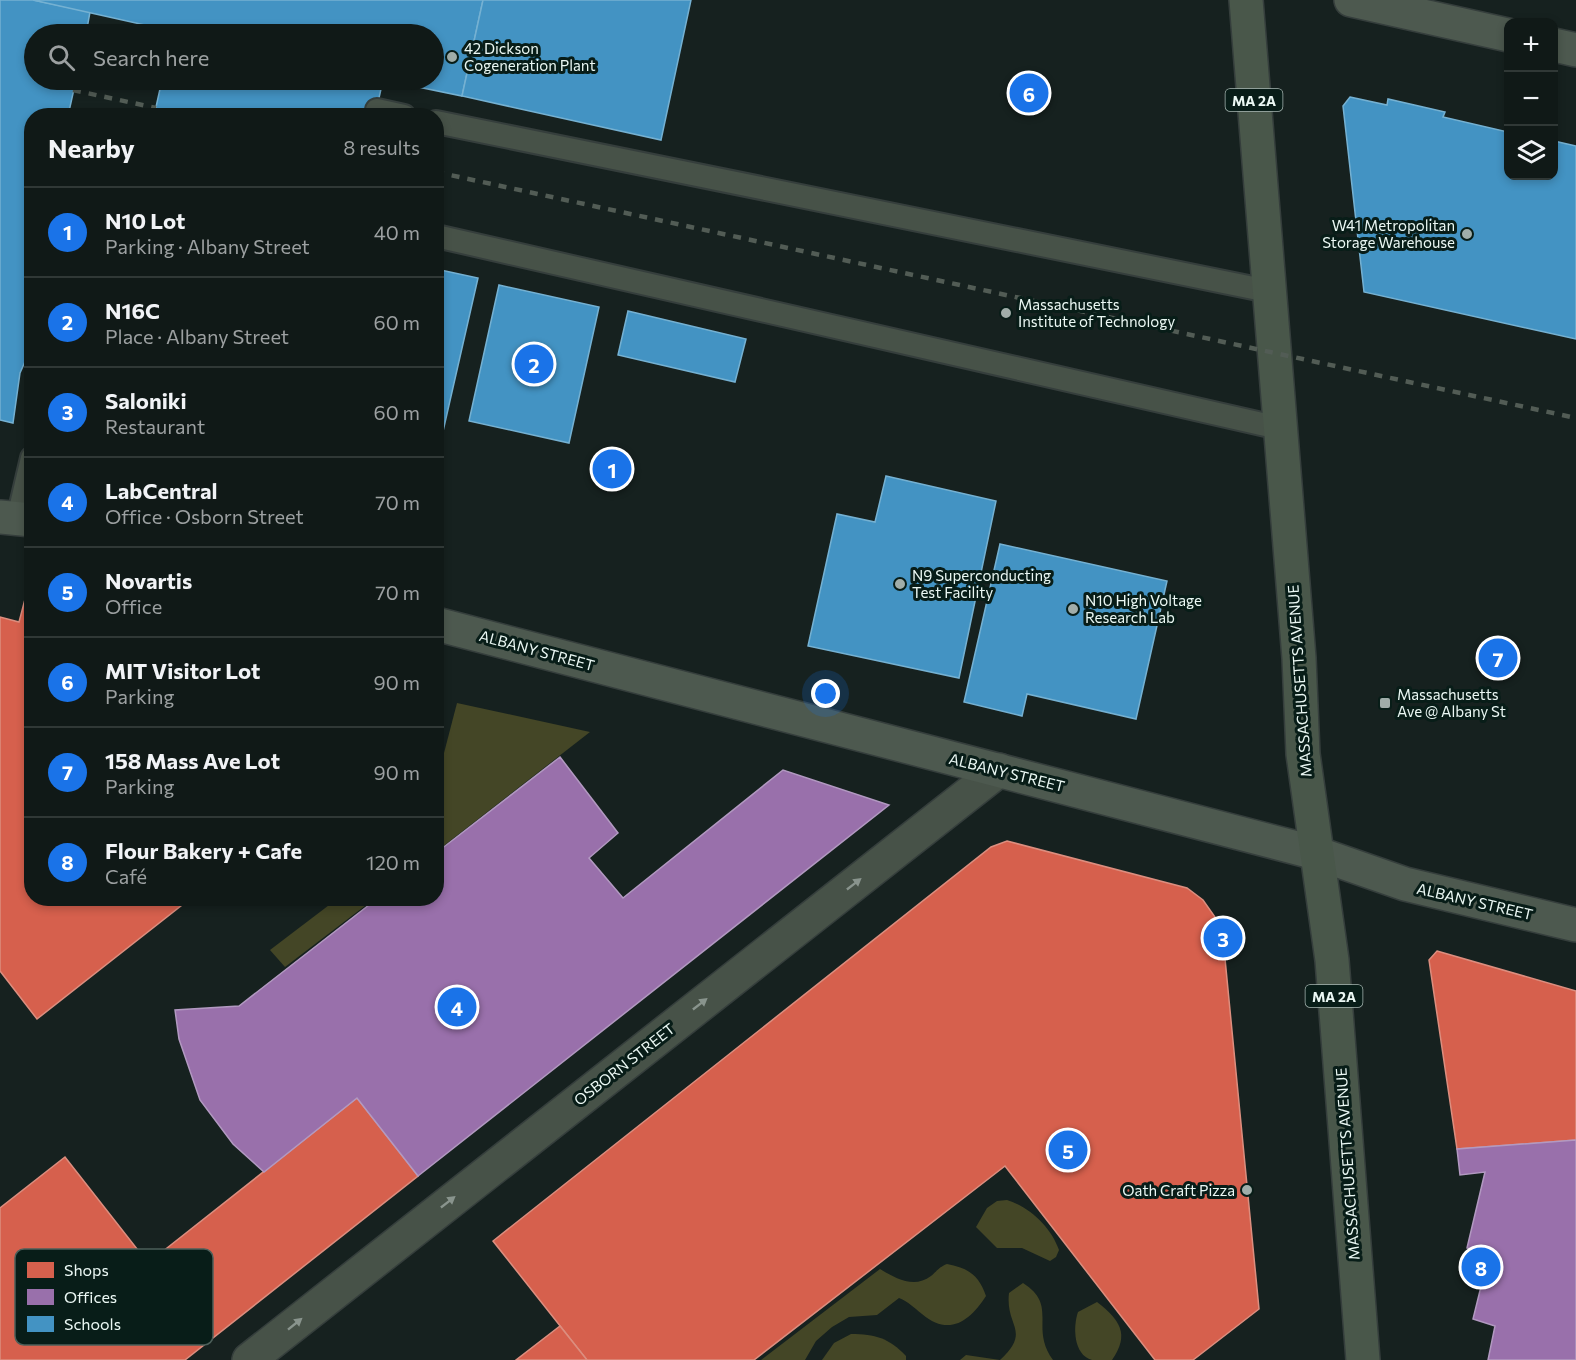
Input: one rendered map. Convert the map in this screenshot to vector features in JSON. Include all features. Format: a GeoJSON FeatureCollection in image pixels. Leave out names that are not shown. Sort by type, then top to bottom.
{"type":"FeatureCollection","features":[{"type":"Feature","properties":{"kind":"main road","name":"MASSACHUSETTS AVENUE"},"geometry":{"type":"LineString","coordinates":[[1246,0],[1299,658],[1303,754],[1332,960],[1363,1360]]}},
{"type":"Feature","properties":{"kind":"main road"},"geometry":{"type":"LineString","coordinates":[[1351,0],[1504,34]]}},
{"type":"Feature","properties":{"kind":"main road"},"geometry":{"type":"LineString","coordinates":[[1558,46],[1576,50]]}},
{"type":"Feature","properties":{"kind":"main road","name":"ALBANY STREET"},"geometry":{"type":"LineString","coordinates":[[444,626],[1316,853],[1405,884],[1576,925]]}},
{"type":"Feature","properties":{"kind":"street","name":"OSBORN STREET"},"geometry":{"type":"LineString","coordinates":[[249,1360],[999,770]]}},
{"type":"Feature","properties":{"kind":"lane"},"geometry":{"type":"LineString","coordinates":[[444,124],[1268,291]]}},
{"type":"Feature","properties":{"kind":"lane"},"geometry":{"type":"LineString","coordinates":[[444,238],[1280,428]]}},
{"type":"Feature","properties":{"kind":"lane"},"geometry":{"type":"LineString","coordinates":[[16,518],[24,488]]}},
{"type":"Feature","properties":{"kind":"green space"},"geometry":{"type":"Polygon","coordinates":[[[457,703],[590,732],[444,846],[444,753],[457,703]]]}},
{"type":"Feature","properties":{"kind":"green space"},"geometry":{"type":"Polygon","coordinates":[[[328,906],[365,906],[285,967],[270,950],[328,906]]]}},
{"type":"Feature","properties":{"kind":"green space"},"geometry":{"type":"Polygon","coordinates":[[[1007,1200],[1016,1203],[1039,1219],[1051,1233],[1059,1250],[1056,1257],[1050,1261],[1022,1248],[997,1248],[976,1227],[987,1208],[997,1201],[1007,1200]]]}},
{"type":"Feature","properties":{"kind":"green space"},"geometry":{"type":"Polygon","coordinates":[[[947,1264],[967,1270],[972,1274],[980,1283],[986,1296],[966,1319],[950,1325],[941,1324],[932,1321],[899,1298],[877,1315],[849,1317],[832,1327],[816,1341],[805,1360],[761,1360],[880,1269],[898,1279],[918,1282],[925,1280],[947,1264]]]}},
{"type":"Feature","properties":{"kind":"green space"},"geometry":{"type":"Polygon","coordinates":[[[1023,1283],[1040,1300],[1043,1337],[1053,1360],[1000,1360],[1009,1350],[1016,1335],[1010,1314],[1009,1293],[1023,1283]]]}},
{"type":"Feature","properties":{"kind":"green space"},"geometry":{"type":"Polygon","coordinates":[[[1097,1302],[1112,1315],[1120,1328],[1120,1342],[1112,1360],[1092,1360],[1086,1357],[1081,1352],[1076,1339],[1075,1325],[1078,1312],[1097,1302]]]}},
{"type":"Feature","properties":{"kind":"green space"},"geometry":{"type":"Polygon","coordinates":[[[851,1334],[881,1338],[894,1345],[906,1356],[906,1360],[822,1360],[834,1343],[851,1334]]]}},
{"type":"Feature","properties":{"kind":"green space"},"geometry":{"type":"Polygon","coordinates":[[[966,1355],[1000,1360],[960,1360],[966,1355]]]}},
{"type":"Feature","properties":{"kind":"building: Shops"},"geometry":{"type":"Polygon","coordinates":[[[24,603],[24,906],[181,906],[37,1019],[0,971],[0,617],[19,622],[24,603]]]}},
{"type":"Feature","properties":{"kind":"building: Shops"},"geometry":{"type":"Polygon","coordinates":[[[1007,841],[1187,888],[1203,900],[1215,917],[1223,938],[1259,1309],[1193,1360],[1155,1360],[1005,1166],[754,1360],[587,1360],[493,1241],[991,847],[1007,841]]]}},
{"type":"Feature","properties":{"kind":"building: Shops"},"geometry":{"type":"Polygon","coordinates":[[[1437,951],[1576,991],[1576,1140],[1457,1149],[1429,960],[1437,951]]]}},
{"type":"Feature","properties":{"kind":"building: Shops"},"geometry":{"type":"Polygon","coordinates":[[[357,1098],[418,1176],[213,1338],[213,1249],[166,1249],[357,1098]]]}},
{"type":"Feature","properties":{"kind":"building: Shops"},"geometry":{"type":"Polygon","coordinates":[[[65,1157],[137,1249],[15,1249],[15,1345],[204,1345],[185,1360],[0,1360],[0,1208],[65,1157]]]}},
{"type":"Feature","properties":{"kind":"building: Shops"},"geometry":{"type":"Polygon","coordinates":[[[560,1326],[587,1360],[516,1360],[560,1326]]]}},
{"type":"Feature","properties":{"kind":"building: Offices"},"geometry":{"type":"Polygon","coordinates":[[[560,757],[618,833],[589,858],[623,898],[783,770],[889,805],[418,1176],[357,1098],[264,1172],[233,1144],[200,1100],[179,1039],[175,1010],[239,1006],[368,906],[444,906],[444,847],[560,757]]]}},
{"type":"Feature","properties":{"kind":"building: Offices"},"geometry":{"type":"Polygon","coordinates":[[[1576,1140],[1576,1360],[1488,1360],[1495,1326],[1473,1319],[1489,1254],[1467,1248],[1485,1172],[1460,1175],[1457,1149],[1576,1140]]]}},
{"type":"Feature","properties":{"kind":"building: Schools"},"geometry":{"type":"Polygon","coordinates":[[[0,0],[33,0],[90,12],[88,24],[24,24],[24,90],[74,90],[70,108],[24,108],[24,364],[20,373],[13,423],[0,420],[0,0]]]}},
{"type":"Feature","properties":{"kind":"building: Schools","name":"42 Dickson Cogeneration Plant"},"geometry":{"type":"Polygon","coordinates":[[[33,0],[483,0],[462,96],[433,90],[444,90],[444,24],[140,24],[33,0]]]}},
{"type":"Feature","properties":{"kind":"building: Schools"},"geometry":{"type":"Polygon","coordinates":[[[483,0],[691,0],[661,140],[462,96],[483,0]]]}},
{"type":"Feature","properties":{"kind":"building: Schools"},"geometry":{"type":"Polygon","coordinates":[[[160,90],[381,90],[377,108],[156,108],[160,90]]]}},
{"type":"Feature","properties":{"kind":"building: Schools","name":"W41 Metropolitan Storage Warehouse"},"geometry":{"type":"Polygon","coordinates":[[[1350,97],[1387,105],[1388,99],[1445,112],[1443,117],[1504,131],[1504,180],[1558,180],[1558,142],[1576,146],[1576,339],[1364,292],[1343,106],[1350,97]]]}},
{"type":"Feature","properties":{"kind":"building: Schools"},"geometry":{"type":"Polygon","coordinates":[[[444,271],[478,278],[444,427],[444,271]]]}},
{"type":"Feature","properties":{"kind":"building: Schools"},"geometry":{"type":"Polygon","coordinates":[[[499,285],[599,307],[569,443],[469,421],[499,285]]]}},
{"type":"Feature","properties":{"kind":"building: Schools"},"geometry":{"type":"Polygon","coordinates":[[[628,311],[746,339],[735,382],[618,355],[628,311]]]}},
{"type":"Feature","properties":{"kind":"building: Schools","name":"N9 Superconducting Test Facility"},"geometry":{"type":"Polygon","coordinates":[[[886,476],[996,501],[959,678],[808,646],[837,514],[875,522],[886,476]]]}},
{"type":"Feature","properties":{"kind":"building: Schools","name":"N10 High Voltage Research Lab"},"geometry":{"type":"Polygon","coordinates":[[[1000,544],[1167,581],[1136,719],[1027,694],[1022,716],[964,702],[1000,544]]]}},
{"type":"Feature","properties":{"kind":"railway"},"geometry":{"type":"LineString","coordinates":[[73,90],[156,108]]}},
{"type":"Feature","properties":{"kind":"railway"},"geometry":{"type":"LineString","coordinates":[[444,174],[1576,418]]}},
{"type":"Feature","properties":{"kind":"place","name":"42 Dickson Cogeneration Plant"},"geometry":{"type":"Point","coordinates":[452,57]}},
{"type":"Feature","properties":{"kind":"place","name":"MIT Visitor Lot"},"geometry":{"type":"Point","coordinates":[1029,93]}},
{"type":"Feature","properties":{"kind":"place","name":"W41 Metropolitan Storage Warehouse"},"geometry":{"type":"Point","coordinates":[1467,234]}},
{"type":"Feature","properties":{"kind":"place","name":"Massachusetts Institute of Technology"},"geometry":{"type":"Point","coordinates":[1006,313]}},
{"type":"Feature","properties":{"kind":"place","name":"N16C"},"geometry":{"type":"Point","coordinates":[534,364]}},
{"type":"Feature","properties":{"kind":"place","name":"N10 Lot"},"geometry":{"type":"Point","coordinates":[612,469]}},
{"type":"Feature","properties":{"kind":"place","name":"N9 Superconducting Test Facility"},"geometry":{"type":"Point","coordinates":[900,584]}},
{"type":"Feature","properties":{"kind":"place","name":"N10 High Voltage Research Lab"},"geometry":{"type":"Point","coordinates":[1073,609]}},
{"type":"Feature","properties":{"kind":"place","name":"158 Mass Ave Lot"},"geometry":{"type":"Point","coordinates":[1498,658]}},
{"type":"Feature","properties":{"kind":"place","name":"Massachusetts Ave @ Albany St"},"geometry":{"type":"Point","coordinates":[1385,703]}},
{"type":"Feature","properties":{"kind":"place","name":"Saloniki"},"geometry":{"type":"Point","coordinates":[1223,938]}},
{"type":"Feature","properties":{"kind":"place","name":"LabCentral"},"geometry":{"type":"Point","coordinates":[457,1007]}},
{"type":"Feature","properties":{"kind":"place","name":"Novartis"},"geometry":{"type":"Point","coordinates":[1068,1150]}},
{"type":"Feature","properties":{"kind":"place","name":"Oath Craft Pizza"},"geometry":{"type":"Point","coordinates":[1247,1190]}},
{"type":"Feature","properties":{"kind":"place","name":"Flour Bakery + Cafe"},"geometry":{"type":"Point","coordinates":[1481,1267]}}]}
